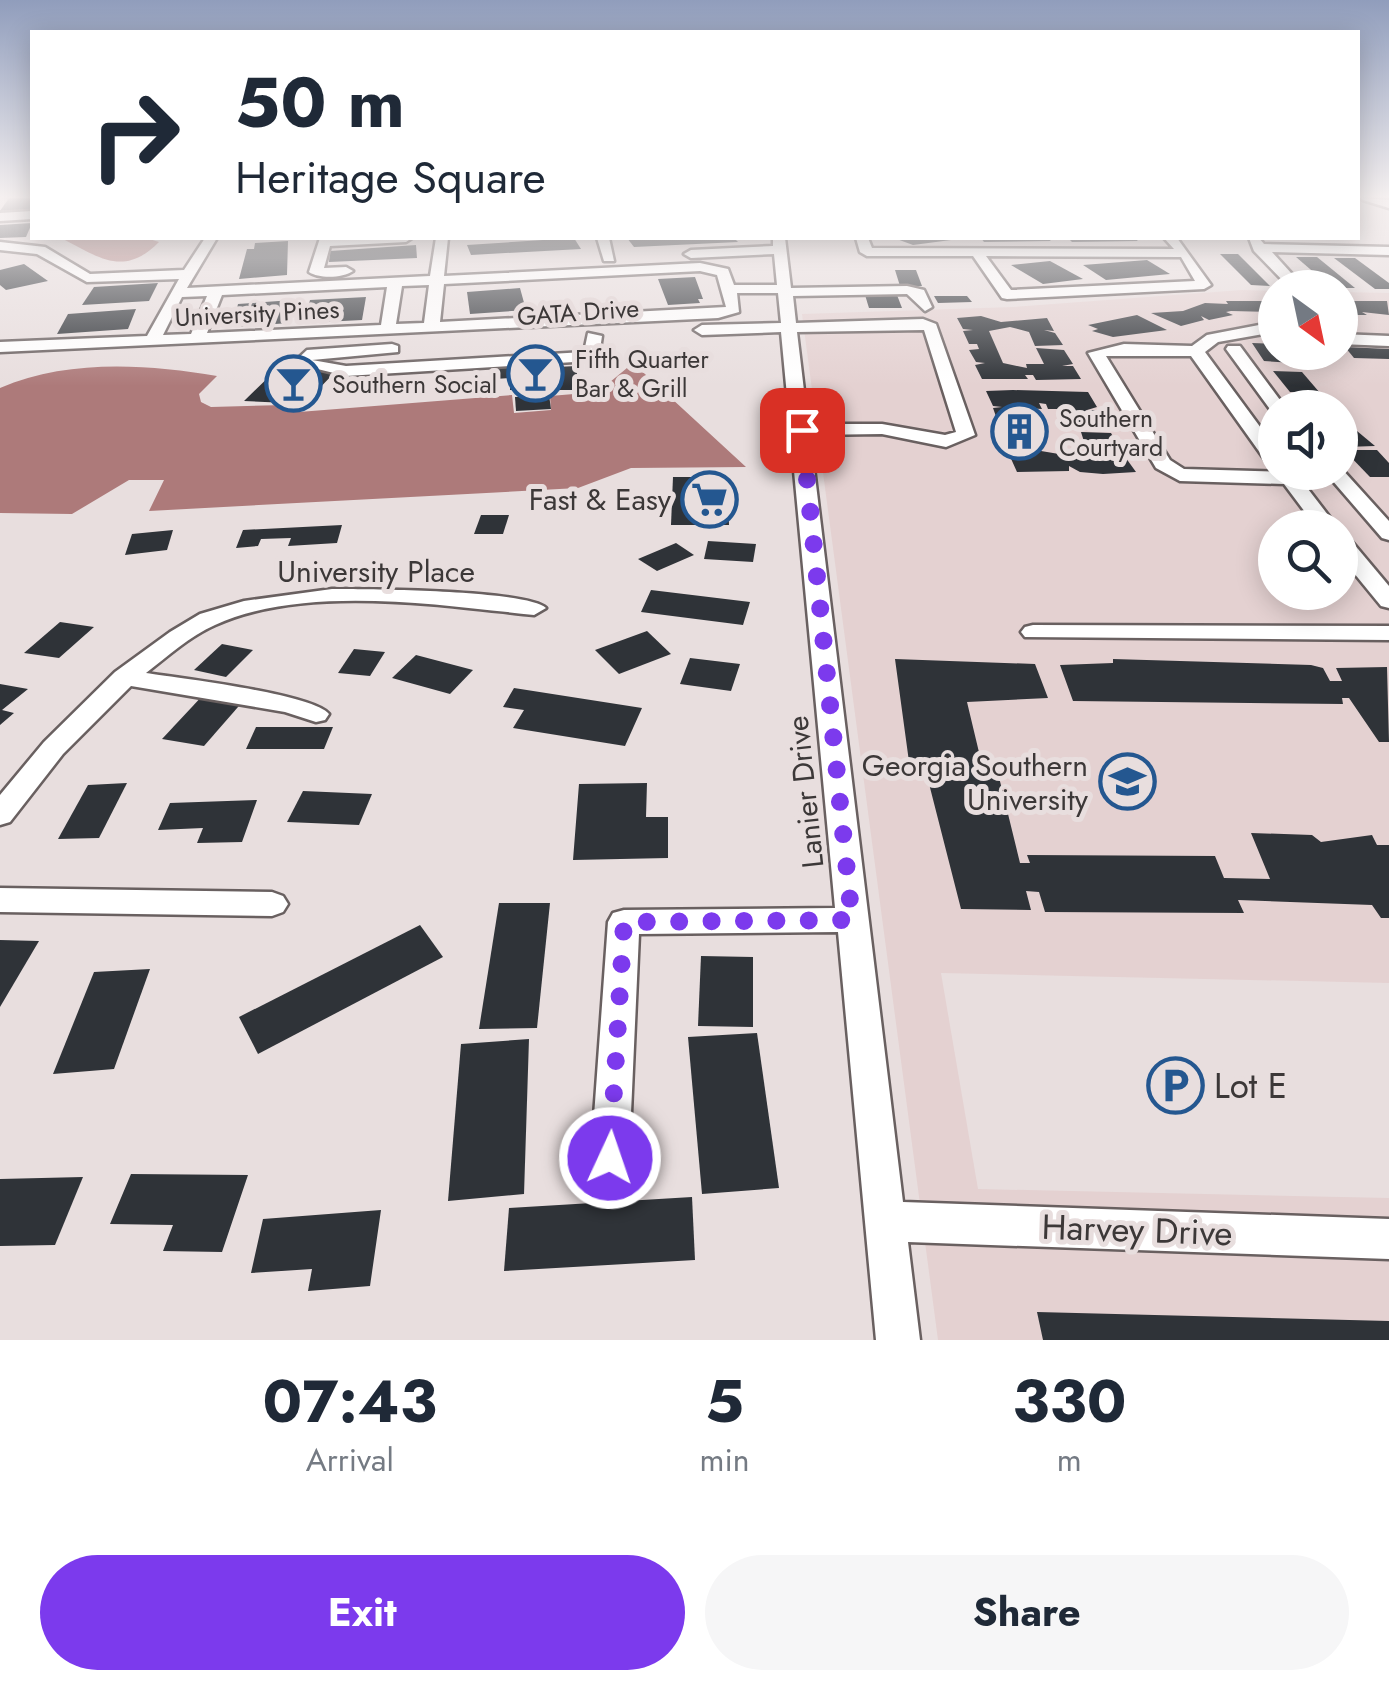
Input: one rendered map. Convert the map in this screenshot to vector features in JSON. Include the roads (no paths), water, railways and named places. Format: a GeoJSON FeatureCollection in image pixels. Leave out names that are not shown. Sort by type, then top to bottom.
{"type":"FeatureCollection","features":[{"type":"Feature","properties":{"kind":"street","name":"University Pines"},"geometry":{"type":"LineString","coordinates":[[55,261],[75,275],[87,278],[189,274]]}},
{"type":"Feature","properties":{"kind":"street","name":"University Pines"},"geometry":{"type":"LineString","coordinates":[[177,294],[197,261]]}},
{"type":"Feature","properties":{"kind":"street"},"geometry":{"type":"LineString","coordinates":[[320,261],[316,272],[437,274],[582,261]]}},
{"type":"Feature","properties":{"kind":"street"},"geometry":{"type":"LineString","coordinates":[[439,261],[429,338],[446,346]]}},
{"type":"Feature","properties":{"kind":"street","name":"Lanier Drive"},"geometry":{"type":"LineString","coordinates":[[781,261],[898,1340]]}},
{"type":"Feature","properties":{"kind":"street"},"geometry":{"type":"LineString","coordinates":[[982,261],[1006,295],[1204,285],[1189,261]]}},
{"type":"Feature","properties":{"kind":"street","name":"University Pines"},"geometry":{"type":"LineString","coordinates":[[0,347],[387,332],[429,338],[718,314],[734,309],[732,289],[722,272],[700,267],[437,274],[395,282],[177,294]]}},
{"type":"Feature","properties":{"kind":"street"},"geometry":{"type":"LineString","coordinates":[[387,332],[395,282]]}},
{"type":"Feature","properties":{"kind":"street","name":"University Pines"},"geometry":{"type":"LineString","coordinates":[[732,289],[906,290],[919,293],[925,307]]}},
{"type":"Feature","properties":{"kind":"street"},"geometry":{"type":"LineString","coordinates":[[840,291],[845,308]]}},
{"type":"Feature","properties":{"kind":"street"},"geometry":{"type":"LineString","coordinates":[[196,341],[216,292]]}},
{"type":"Feature","properties":{"kind":"street"},"geometry":{"type":"LineString","coordinates":[[151,343],[177,294]]}},
{"type":"Feature","properties":{"kind":"street","name":"GATA Drive"},"geometry":{"type":"LineString","coordinates":[[485,343],[790,324],[931,327],[966,435],[946,441],[882,429],[802,430]]}},
{"type":"Feature","properties":{"kind":"street"},"geometry":{"type":"LineString","coordinates":[[1358,326],[1389,326]]}},
{"type":"Feature","properties":{"kind":"street"},"geometry":{"type":"LineString","coordinates":[[1258,329],[1213,338],[1196,352],[1124,348],[1096,354],[1163,464],[1180,475],[1258,475]]}},
{"type":"Feature","properties":{"kind":"street"},"geometry":{"type":"LineString","coordinates":[[590,378],[594,336]]}},
{"type":"Feature","properties":{"kind":"street"},"geometry":{"type":"LineString","coordinates":[[1358,340],[1389,341]]}},
{"type":"Feature","properties":{"kind":"street"},"geometry":{"type":"LineString","coordinates":[[408,348],[307,354],[301,363],[346,371],[591,356]]}},
{"type":"Feature","properties":{"kind":"street"},"geometry":{"type":"LineString","coordinates":[[1234,349],[1265,390]]}},
{"type":"Feature","properties":{"kind":"street"},"geometry":{"type":"LineString","coordinates":[[1196,352],[1258,438]]}},
{"type":"Feature","properties":{"kind":"street"},"geometry":{"type":"LineString","coordinates":[[1253,432],[1258,432]]}},
{"type":"Feature","properties":{"kind":"street"},"geometry":{"type":"LineString","coordinates":[[1298,490],[1313,510]]}},
{"type":"Feature","properties":{"kind":"street"},"geometry":{"type":"LineString","coordinates":[[1350,490],[1389,534]]}},
{"type":"Feature","properties":{"kind":"street"},"geometry":{"type":"LineString","coordinates":[[1308,504],[1361,503]]}},
{"type":"Feature","properties":{"kind":"street"},"geometry":{"type":"LineString","coordinates":[[1358,564],[1389,602]]}},
{"type":"Feature","properties":{"kind":"street","name":"University Place"},"geometry":{"type":"LineString","coordinates":[[0,816],[53,744],[124,677],[213,616],[270,602],[319,598],[465,601],[534,608]]}},
{"type":"Feature","properties":{"kind":"street"},"geometry":{"type":"LineString","coordinates":[[1033,632],[1389,633]]}},
{"type":"Feature","properties":{"kind":"street"},"geometry":{"type":"LineString","coordinates":[[124,677],[272,701],[316,714]]}},
{"type":"Feature","properties":{"kind":"street"},"geometry":{"type":"LineString","coordinates":[[0,900],[272,904]]}},
{"type":"Feature","properties":{"kind":"street"},"geometry":{"type":"LineString","coordinates":[[610,1158],[624,922],[852,920]]}},
{"type":"Feature","properties":{"kind":"street","name":"Harvey Drive"},"geometry":{"type":"LineString","coordinates":[[884,1222],[1389,1240]]}},
{"type":"Feature","properties":{"kind":"place","name":"Fifth Quarter Bar & Grill"},"geometry":{"type":"Point","coordinates":[536,373]}},
{"type":"Feature","properties":{"kind":"place","name":"Southern Social"},"geometry":{"type":"Point","coordinates":[293,384]}},
{"type":"Feature","properties":{"kind":"place","name":"Southern Courtyard"},"geometry":{"type":"Point","coordinates":[1020,432]}},
{"type":"Feature","properties":{"kind":"place","name":"Fast & Easy"},"geometry":{"type":"Point","coordinates":[710,499]}},
{"type":"Feature","properties":{"kind":"place","name":"Georgia Southern University"},"geometry":{"type":"Point","coordinates":[1127,782]}},
{"type":"Feature","properties":{"kind":"place","name":"Lot E"},"geometry":{"type":"Point","coordinates":[1175,1086]}}]}
